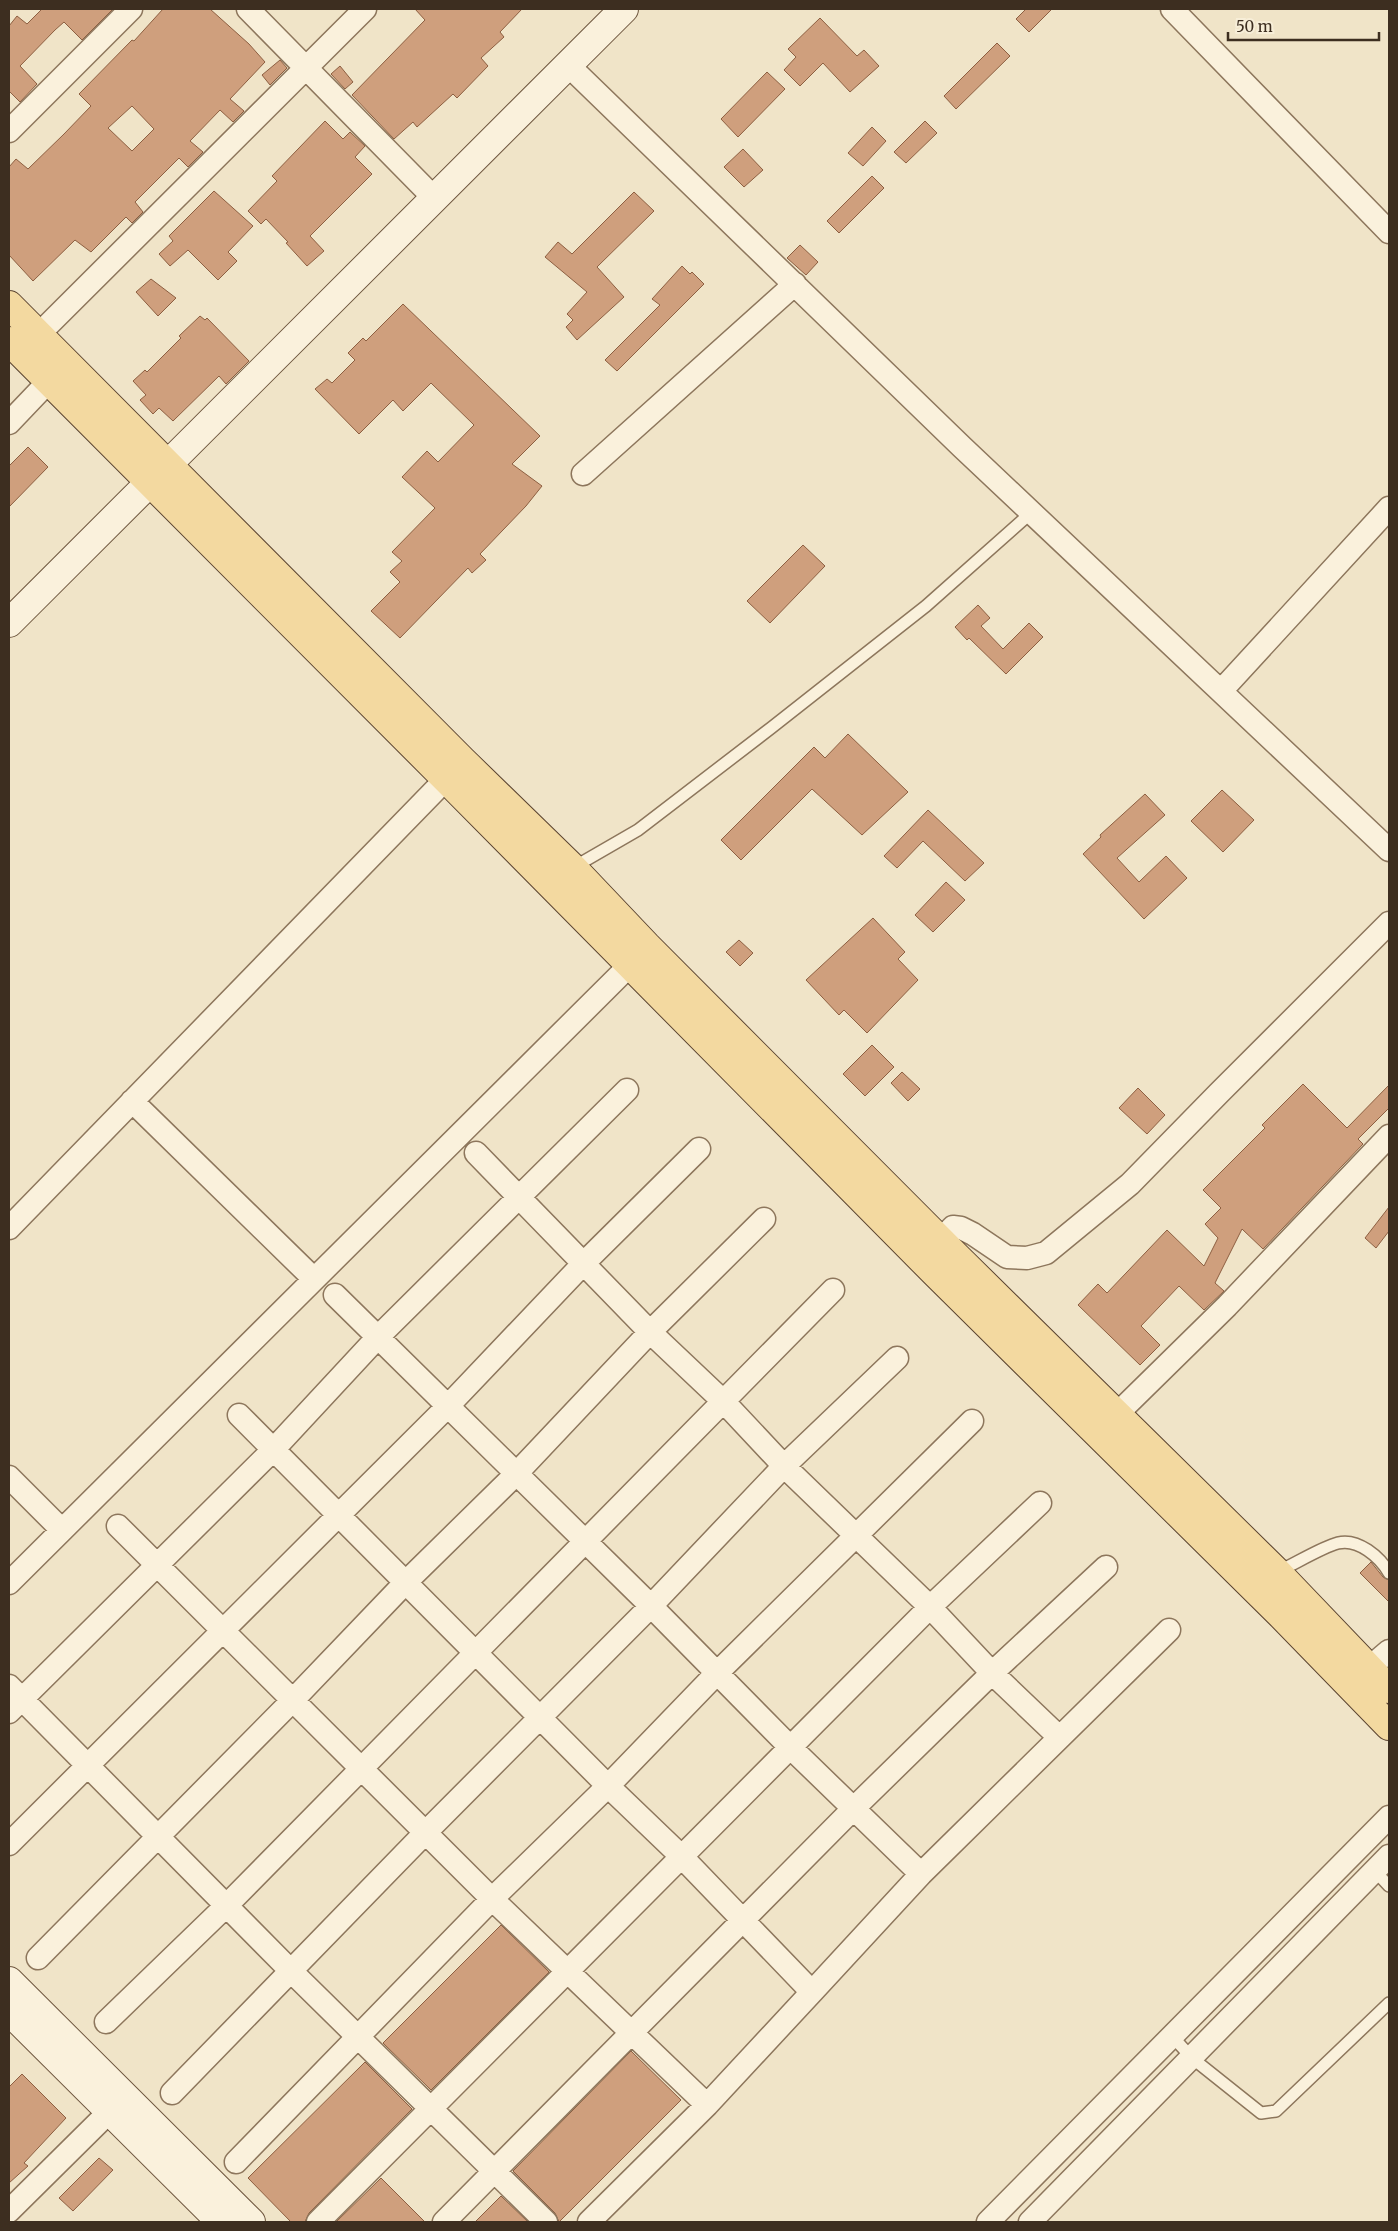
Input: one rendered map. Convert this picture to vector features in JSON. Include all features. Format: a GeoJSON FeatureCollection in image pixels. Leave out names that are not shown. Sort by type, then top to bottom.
{"type":"FeatureCollection","features":[{"type":"Feature","properties":{"kind":"main road"},"geometry":{"type":"LineString","coordinates":[[9,305],[38,335],[158,473],[446,779],[921,1260],[1282,1616],[1389,1726]]}},
{"type":"Feature","properties":{"kind":"main road"},"geometry":{"type":"LineString","coordinates":[[9,341],[49,382],[158,473],[462,760],[573,868],[647,946],[1277,1572],[1379,1659],[1389,1689]]}},
{"type":"Feature","properties":{"kind":"street"},"geometry":{"type":"LineString","coordinates":[[9,131],[131,9]]}},
{"type":"Feature","properties":{"kind":"street"},"geometry":{"type":"LineString","coordinates":[[248,9],[435,199]]}},
{"type":"Feature","properties":{"kind":"street"},"geometry":{"type":"LineString","coordinates":[[38,335],[365,9]]}},
{"type":"Feature","properties":{"kind":"street"},"geometry":{"type":"LineString","coordinates":[[9,623],[624,9]]}},
{"type":"Feature","properties":{"kind":"street"},"geometry":{"type":"LineString","coordinates":[[1172,9],[1389,232]]}},
{"type":"Feature","properties":{"kind":"street"},"geometry":{"type":"LineString","coordinates":[[568,65],[1032,512],[1389,850]]}},
{"type":"Feature","properties":{"kind":"street"},"geometry":{"type":"LineString","coordinates":[[583,474],[795,284]]}},
{"type":"Feature","properties":{"kind":"street"},"geometry":{"type":"LineString","coordinates":[[9,423],[49,382]]}},
{"type":"Feature","properties":{"kind":"street"},"geometry":{"type":"LineString","coordinates":[[1221,691],[1389,508]]}},
{"type":"Feature","properties":{"kind":"street"},"geometry":{"type":"LineString","coordinates":[[9,1228],[446,779]]}},
{"type":"Feature","properties":{"kind":"street"},"geometry":{"type":"LineString","coordinates":[[921,1260],[953,1227],[961,1228],[1007,1256],[1027,1258],[1046,1253],[1130,1184],[1218,1093],[1389,923]]}},
{"type":"Feature","properties":{"kind":"street"},"geometry":{"type":"LineString","coordinates":[[9,1583],[630,965]]}},
{"type":"Feature","properties":{"kind":"street"},"geometry":{"type":"LineString","coordinates":[[546,2222],[291,1971],[87,1766],[13,1699],[273,1450],[377,1338],[627,1090]]}},
{"type":"Feature","properties":{"kind":"street"},"geometry":{"type":"LineString","coordinates":[[132,1102],[314,1279]]}},
{"type":"Feature","properties":{"kind":"street"},"geometry":{"type":"LineString","coordinates":[[1117,1414],[1233,1299],[1389,1136]]}},
{"type":"Feature","properties":{"kind":"street"},"geometry":{"type":"LineString","coordinates":[[9,1844],[447,1407],[583,1264],[699,1149]]}},
{"type":"Feature","properties":{"kind":"street"},"geometry":{"type":"LineString","coordinates":[[476,1153],[650,1332],[724,1402],[784,1466],[930,1607],[992,1673],[1059,1737]]}},
{"type":"Feature","properties":{"kind":"street"},"geometry":{"type":"LineString","coordinates":[[38,1958],[159,1837],[406,1583],[516,1474],[650,1332],[764,1218]]}},
{"type":"Feature","properties":{"kind":"street"},"geometry":{"type":"LineString","coordinates":[[106,2022],[227,1905],[833,1290]]}},
{"type":"Feature","properties":{"kind":"street"},"geometry":{"type":"LineString","coordinates":[[335,1295],[651,1606],[790,1747],[921,1874]]}},
{"type":"Feature","properties":{"kind":"street"},"geometry":{"type":"LineString","coordinates":[[172,2093],[539,1717],[651,1606],[784,1466],[897,1358]]}},
{"type":"Feature","properties":{"kind":"street"},"geometry":{"type":"LineString","coordinates":[[239,1416],[608,1786],[682,1856],[812,1992]]}},
{"type":"Feature","properties":{"kind":"street"},"geometry":{"type":"LineString","coordinates":[[236,2162],[359,2038],[492,1899],[608,1786],[717,1673],[972,1422]]}},
{"type":"Feature","properties":{"kind":"street"},"geometry":{"type":"LineString","coordinates":[[9,1477],[62,1530]]}},
{"type":"Feature","properties":{"kind":"street"},"geometry":{"type":"LineString","coordinates":[[318,2222],[569,1972],[930,1607],[1040,1503]]}},
{"type":"Feature","properties":{"kind":"street"},"geometry":{"type":"LineString","coordinates":[[118,1526],[492,1899],[633,2032],[707,2105]]}},
{"type":"Feature","properties":{"kind":"street"},"geometry":{"type":"LineString","coordinates":[[444,2222],[853,1809],[992,1673],[1106,1567]]}},
{"type":"Feature","properties":{"kind":"street"},"geometry":{"type":"LineString","coordinates":[[589,2222],[707,2105],[921,1874],[1168,1630]]}},
{"type":"Feature","properties":{"kind":"street"},"geometry":{"type":"LineString","coordinates":[[988,2222],[1389,1816]]}},
{"type":"Feature","properties":{"kind":"street"},"geometry":{"type":"LineString","coordinates":[[1030,2222],[1192,2058],[1385,1871]]}},
{"type":"Feature","properties":{"kind":"street"},"geometry":{"type":"LineString","coordinates":[[9,1981],[38,2025],[110,2112],[221,2222]]}},
{"type":"Feature","properties":{"kind":"street"},"geometry":{"type":"LineString","coordinates":[[9,2011],[38,2025],[252,2222]]}},
{"type":"Feature","properties":{"kind":"street"},"geometry":{"type":"LineString","coordinates":[[9,2211],[110,2112]]}},
{"type":"Feature","properties":{"kind":"lane"},"geometry":{"type":"LineString","coordinates":[[573,868],[638,830],[771,728],[926,606],[1032,512]]}},
{"type":"Feature","properties":{"kind":"lane"},"geometry":{"type":"LineString","coordinates":[[1277,1572],[1339,1543],[1361,1545],[1384,1565],[1389,1573]]}},
{"type":"Feature","properties":{"kind":"lane"},"geometry":{"type":"LineString","coordinates":[[1172,2036],[1192,2058],[1261,2113],[1276,2111],[1389,2003]]}},
{"type":"Feature","properties":{"kind":"building"},"geometry":{"type":"Polygon","coordinates":[[[42,9],[113,9],[82,40],[64,22],[55,30],[20,66],[37,84],[20,102],[9,91],[9,26],[17,16],[27,24],[42,9]]]}},
{"type":"Feature","properties":{"kind":"building"},"geometry":{"type":"Polygon","coordinates":[[[163,9],[210,9],[249,44],[265,62],[230,99],[244,111],[233,122],[220,110],[190,141],[203,152],[188,167],[179,158],[135,202],[143,212],[132,223],[126,217],[91,252],[75,240],[33,281],[9,255],[9,167],[16,159],[28,169],[64,134],[91,106],[79,94],[132,40],[134,41],[163,9]],[[132,106],[108,128],[132,151],[154,129],[132,106]]]}},
{"type":"Feature","properties":{"kind":"building"},"geometry":{"type":"Polygon","coordinates":[[[415,9],[522,9],[500,32],[504,37],[481,58],[488,66],[457,98],[453,94],[417,127],[413,122],[394,139],[352,95],[425,20],[415,9]]]}},
{"type":"Feature","properties":{"kind":"building"},"geometry":{"type":"Polygon","coordinates":[[[1026,9],[1052,9],[1029,32],[1016,19],[1026,9]]]}},
{"type":"Feature","properties":{"kind":"building"},"geometry":{"type":"Polygon","coordinates":[[[820,18],[857,56],[864,50],[879,66],[850,92],[823,63],[800,86],[784,70],[796,57],[788,49],[820,18]]]}},
{"type":"Feature","properties":{"kind":"building"},"geometry":{"type":"Polygon","coordinates":[[[997,43],[1010,56],[956,109],[944,96],[997,43]]]}},
{"type":"Feature","properties":{"kind":"building"},"geometry":{"type":"Polygon","coordinates":[[[280,60],[287,68],[270,85],[262,75],[280,60]]]}},
{"type":"Feature","properties":{"kind":"building"},"geometry":{"type":"Polygon","coordinates":[[[340,66],[353,82],[345,89],[331,74],[340,66]]]}},
{"type":"Feature","properties":{"kind":"building"},"geometry":{"type":"Polygon","coordinates":[[[767,72],[785,89],[738,137],[721,119],[767,72]]]}},
{"type":"Feature","properties":{"kind":"building"},"geometry":{"type":"Polygon","coordinates":[[[325,121],[343,139],[350,132],[365,146],[355,157],[372,174],[310,236],[324,251],[307,266],[266,219],[261,224],[248,211],[277,181],[272,176],[325,121]]]}},
{"type":"Feature","properties":{"kind":"building"},"geometry":{"type":"Polygon","coordinates":[[[925,121],[937,133],[906,163],[894,152],[925,121]]]}},
{"type":"Feature","properties":{"kind":"building"},"geometry":{"type":"Polygon","coordinates":[[[872,127],[886,141],[863,166],[848,153],[872,127]]]}},
{"type":"Feature","properties":{"kind":"building"},"geometry":{"type":"Polygon","coordinates":[[[743,149],[763,170],[744,187],[724,167],[743,149]]]}},
{"type":"Feature","properties":{"kind":"building"},"geometry":{"type":"Polygon","coordinates":[[[872,176],[884,188],[839,233],[827,221],[872,176]]]}},
{"type":"Feature","properties":{"kind":"building"},"geometry":{"type":"Polygon","coordinates":[[[214,191],[253,226],[228,252],[237,261],[218,280],[188,250],[170,266],[159,254],[173,241],[169,236],[214,191]]]}},
{"type":"Feature","properties":{"kind":"building"},"geometry":{"type":"Polygon","coordinates":[[[634,192],[654,211],[597,267],[624,297],[577,340],[566,327],[573,320],[567,314],[587,292],[545,257],[558,242],[572,254],[634,192]]]}},
{"type":"Feature","properties":{"kind":"building"},"geometry":{"type":"Polygon","coordinates":[[[800,245],[818,262],[806,275],[787,258],[800,245]]]}},
{"type":"Feature","properties":{"kind":"building"},"geometry":{"type":"Polygon","coordinates":[[[682,266],[690,274],[692,272],[704,284],[617,371],[605,360],[660,305],[652,299],[682,266]]]}},
{"type":"Feature","properties":{"kind":"building"},"geometry":{"type":"Polygon","coordinates":[[[151,279],[176,298],[158,316],[136,292],[151,279]]]}},
{"type":"Feature","properties":{"kind":"building"},"geometry":{"type":"Polygon","coordinates":[[[403,304],[540,436],[512,464],[542,486],[526,506],[480,554],[486,560],[472,573],[468,568],[400,638],[371,611],[400,582],[390,572],[402,561],[392,552],[435,508],[402,477],[427,451],[438,462],[474,425],[431,383],[403,411],[393,400],[359,434],[315,389],[327,379],[332,383],[355,360],[348,353],[363,338],[366,341],[403,304]]]}},
{"type":"Feature","properties":{"kind":"building"},"geometry":{"type":"Polygon","coordinates":[[[200,316],[205,320],[207,318],[249,361],[226,384],[219,376],[173,421],[159,408],[153,414],[140,400],[146,395],[133,381],[145,370],[147,372],[181,338],[179,336],[200,316]]]}},
{"type":"Feature","properties":{"kind":"building"},"geometry":{"type":"Polygon","coordinates":[[[28,447],[48,467],[9,507],[9,466],[28,447]]]}},
{"type":"Feature","properties":{"kind":"building"},"geometry":{"type":"Polygon","coordinates":[[[803,545],[825,566],[770,623],[747,601],[803,545]]]}},
{"type":"Feature","properties":{"kind":"building"},"geometry":{"type":"Polygon","coordinates":[[[978,605],[990,618],[981,626],[1003,649],[1029,623],[1043,637],[1006,674],[955,627],[978,605]]]}},
{"type":"Feature","properties":{"kind":"building"},"geometry":{"type":"Polygon","coordinates":[[[848,734],[908,792],[862,835],[812,789],[741,860],[721,840],[814,747],[825,758],[848,734]]]}},
{"type":"Feature","properties":{"kind":"building"},"geometry":{"type":"Polygon","coordinates":[[[1222,790],[1254,820],[1223,852],[1191,821],[1222,790]]]}},
{"type":"Feature","properties":{"kind":"building"},"geometry":{"type":"Polygon","coordinates":[[[1145,794],[1165,815],[1117,858],[1139,882],[1166,856],[1187,878],[1144,919],[1083,854],[1101,837],[1100,835],[1145,794]]]}},
{"type":"Feature","properties":{"kind":"building"},"geometry":{"type":"Polygon","coordinates":[[[928,810],[984,863],[965,881],[923,841],[897,868],[884,856],[928,810]]]}},
{"type":"Feature","properties":{"kind":"building"},"geometry":{"type":"Polygon","coordinates":[[[946,882],[965,900],[933,932],[915,915],[946,882]]]}},
{"type":"Feature","properties":{"kind":"building"},"geometry":{"type":"Polygon","coordinates":[[[873,918],[905,952],[898,959],[918,980],[867,1033],[844,1010],[839,1015],[806,980],[873,918]]]}},
{"type":"Feature","properties":{"kind":"building"},"geometry":{"type":"Polygon","coordinates":[[[739,940],[753,953],[740,966],[726,952],[739,940]]]}},
{"type":"Feature","properties":{"kind":"building"},"geometry":{"type":"Polygon","coordinates":[[[872,1045],[894,1067],[865,1096],[843,1074],[872,1045]]]}},
{"type":"Feature","properties":{"kind":"building"},"geometry":{"type":"Polygon","coordinates":[[[902,1072],[920,1089],[908,1101],[891,1083],[902,1072]]]}},
{"type":"Feature","properties":{"kind":"building"},"geometry":{"type":"Polygon","coordinates":[[[1303,1084],[1347,1128],[1389,1085],[1389,1108],[1358,1139],[1363,1144],[1263,1249],[1242,1229],[1215,1283],[1224,1291],[1204,1310],[1179,1286],[1141,1326],[1160,1345],[1140,1365],[1078,1305],[1098,1284],[1107,1293],[1167,1230],[1204,1266],[1218,1238],[1205,1224],[1221,1208],[1203,1190],[1265,1128],[1262,1125],[1303,1084]]]}},
{"type":"Feature","properties":{"kind":"building"},"geometry":{"type":"Polygon","coordinates":[[[1138,1088],[1165,1115],[1147,1134],[1119,1108],[1138,1088]]]}},
{"type":"Feature","properties":{"kind":"building"},"geometry":{"type":"Polygon","coordinates":[[[1389,1207],[1389,1231],[1376,1248],[1365,1238],[1389,1207]]]}},
{"type":"Feature","properties":{"kind":"building"},"geometry":{"type":"Polygon","coordinates":[[[1371,1562],[1383,1577],[1389,1580],[1389,1602],[1360,1573],[1371,1562]]]}},
{"type":"Feature","properties":{"kind":"building"},"geometry":{"type":"Polygon","coordinates":[[[501,1925],[549,1972],[431,2090],[383,2043],[501,1925]]]}},
{"type":"Feature","properties":{"kind":"building"},"geometry":{"type":"Polygon","coordinates":[[[631,2051],[681,2100],[559,2222],[555,2213],[513,2171],[631,2051]]]}},
{"type":"Feature","properties":{"kind":"building"},"geometry":{"type":"Polygon","coordinates":[[[365,2062],[412,2109],[309,2213],[305,2222],[291,2222],[248,2178],[365,2062]]]}},
{"type":"Feature","properties":{"kind":"building"},"geometry":{"type":"Polygon","coordinates":[[[22,2074],[66,2118],[24,2163],[28,2166],[9,2183],[9,2087],[22,2074]]]}},
{"type":"Feature","properties":{"kind":"building"},"geometry":{"type":"Polygon","coordinates":[[[99,2158],[113,2170],[73,2211],[59,2198],[99,2158]]]}},
{"type":"Feature","properties":{"kind":"building"},"geometry":{"type":"Polygon","coordinates":[[[381,2178],[425,2222],[336,2222],[381,2178]]]}},
{"type":"Feature","properties":{"kind":"building"},"geometry":{"type":"Polygon","coordinates":[[[501,2196],[528,2222],[475,2222],[501,2196]]]}}]}
